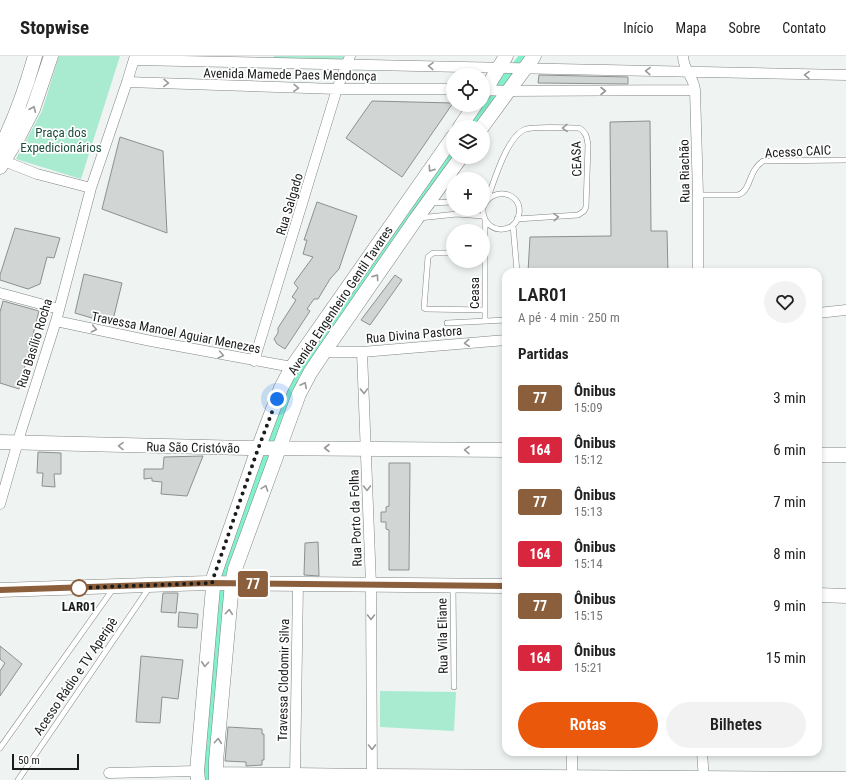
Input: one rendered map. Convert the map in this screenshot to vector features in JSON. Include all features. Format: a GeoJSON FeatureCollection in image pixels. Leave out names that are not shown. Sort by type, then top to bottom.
{"type":"FeatureCollection","features":[{"type":"Feature","properties":{"kind":"main road"},"geometry":{"type":"LineString","coordinates":[[1,159],[9,131],[27,86],[35,56]]}},
{"type":"Feature","properties":{"kind":"main road"},"geometry":{"type":"LineString","coordinates":[[1,159],[19,136],[33,109],[51,56]]}},
{"type":"Feature","properties":{"kind":"main road"},"geometry":{"type":"LineString","coordinates":[[487,120],[523,68],[534,56]]}},
{"type":"Feature","properties":{"kind":"main road"},"geometry":{"type":"LineString","coordinates":[[490,83],[502,64]]}},
{"type":"Feature","properties":{"kind":"main road","name":"Avenida Engenheiro Gentil Tavares"},"geometry":{"type":"LineString","coordinates":[[223,583],[214,576],[281,388],[292,367],[446,147]]}},
{"type":"Feature","properties":{"kind":"main road","name":"Avenida Engenheiro Gentil Tavares"},"geometry":{"type":"LineString","coordinates":[[197,776],[223,583],[235,569],[300,394],[310,373],[324,352],[456,164]]}},
{"type":"Feature","properties":{"kind":"main road","name":"Rua São Cristóvão"},"geometry":{"type":"LineString","coordinates":[[0,442],[18,444],[259,449],[502,450]]}},
{"type":"Feature","properties":{"kind":"main road"},"geometry":{"type":"LineString","coordinates":[[822,455],[846,455]]}},
{"type":"Feature","properties":{"kind":"main road"},"geometry":{"type":"LineString","coordinates":[[0,590],[223,583],[298,585],[502,586]]}},
{"type":"Feature","properties":{"kind":"main road","name":"Avenida Engenheiro Gentil Tavares"},"geometry":{"type":"LineString","coordinates":[[216,777],[223,583]]}},
{"type":"Feature","properties":{"kind":"main road"},"geometry":{"type":"LineString","coordinates":[[822,595],[846,596]]}},
{"type":"Feature","properties":{"kind":"main road"},"geometry":{"type":"LineString","coordinates":[[216,777],[294,775],[372,778],[846,778]]}},
{"type":"Feature","properties":{"kind":"street","name":"Rua Riachão"},"geometry":{"type":"LineString","coordinates":[[683,56],[683,61],[687,72],[691,76],[695,90],[698,195],[698,268]]}},
{"type":"Feature","properties":{"kind":"street"},"geometry":{"type":"LineString","coordinates":[[1,159],[38,174],[91,188],[134,58]]}},
{"type":"Feature","properties":{"kind":"street","name":"Avenida Mamede Paes Mendonça"},"geometry":{"type":"LineString","coordinates":[[134,58],[348,60],[502,64],[523,68],[846,75]]}},
{"type":"Feature","properties":{"kind":"street","name":"Rua Salgado"},"geometry":{"type":"LineString","coordinates":[[254,361],[337,89],[348,60]]}},
{"type":"Feature","properties":{"kind":"street","name":"Avenida Mamede Paes Mendonça"},"geometry":{"type":"LineString","coordinates":[[127,82],[337,89],[446,89]]}},
{"type":"Feature","properties":{"kind":"street"},"geometry":{"type":"LineString","coordinates":[[490,91],[695,90]]}},
{"type":"Feature","properties":{"kind":"street","name":"Rua Basílio Rocha"},"geometry":{"type":"LineString","coordinates":[[0,504],[56,321],[91,188]]}},
{"type":"Feature","properties":{"kind":"street"},"geometry":{"type":"LineString","coordinates":[[0,293],[59,309]]}},
{"type":"Feature","properties":{"kind":"street"},"geometry":{"type":"LineString","coordinates":[[822,313],[846,310]]}},
{"type":"Feature","properties":{"kind":"street","name":"Travessa Manoel Aguiar Menezes"},"geometry":{"type":"LineString","coordinates":[[56,321],[151,341],[292,367]]}},
{"type":"Feature","properties":{"kind":"street","name":"Rua Divina Pastora"},"geometry":{"type":"LineString","coordinates":[[324,352],[362,352],[502,340]]}},
{"type":"Feature","properties":{"kind":"street","name":"Rua Porto da Folha"},"geometry":{"type":"LineString","coordinates":[[362,352],[371,585],[372,778]]}},
{"type":"Feature","properties":{"kind":"street","name":"Travessa Clodomir Silva"},"geometry":{"type":"LineString","coordinates":[[294,775],[298,585]]}},
{"type":"Feature","properties":{"kind":"street"},"geometry":{"type":"LineString","coordinates":[[572,756],[572,778]]}},
{"type":"Feature","properties":{"kind":"street"},"geometry":{"type":"LineString","coordinates":[[702,756],[704,779]]}},
{"type":"Feature","properties":{"kind":"street"},"geometry":{"type":"LineString","coordinates":[[109,773],[197,776]]}},
{"type":"Feature","properties":{"kind":"lane","name":"CEASA"},"geometry":{"type":"LineString","coordinates":[[490,192],[508,146],[519,132],[528,128],[578,128],[582,130],[587,137],[588,146],[586,207],[584,211],[578,215],[517,219]]}},
{"type":"Feature","properties":{"kind":"lane","name":"Acesso CAIC"},"geometry":{"type":"LineString","coordinates":[[698,195],[743,194],[753,172],[763,161],[846,160]]}},
{"type":"Feature","properties":{"kind":"lane"},"geometry":{"type":"LineString","coordinates":[[416,219],[457,214],[484,218],[489,226],[496,229],[507,229],[513,225],[519,213],[517,202],[507,194],[498,193],[490,197]]}},
{"type":"Feature","properties":{"kind":"lane"},"geometry":{"type":"LineString","coordinates":[[428,203],[446,202]]}},
{"type":"Feature","properties":{"kind":"lane","name":"Ceasa"},"geometry":{"type":"LineString","coordinates":[[484,218],[484,224]]}},
{"type":"Feature","properties":{"kind":"lane"},"geometry":{"type":"LineString","coordinates":[[513,225],[517,268]]}},
{"type":"Feature","properties":{"kind":"lane"},"geometry":{"type":"LineString","coordinates":[[446,254],[433,253],[428,257],[424,308],[485,310]]}},
{"type":"Feature","properties":{"kind":"lane","name":"Ceasa"},"geometry":{"type":"LineString","coordinates":[[484,268],[485,321],[502,320]]}},
{"type":"Feature","properties":{"kind":"lane"},"geometry":{"type":"LineString","coordinates":[[447,323],[485,321]]}},
{"type":"Feature","properties":{"kind":"lane","name":"Acesso Rádio e TV Aperipê"},"geometry":{"type":"LineString","coordinates":[[18,780],[150,585]]}},
{"type":"Feature","properties":{"kind":"lane","name":"Rua Vila Eliane"},"geometry":{"type":"LineString","coordinates":[[453,585],[454,687]]}},
{"type":"Feature","properties":{"kind":"lane"},"geometry":{"type":"LineString","coordinates":[[0,748],[115,587]]}},
{"type":"Feature","properties":{"kind":"green space","name":"Praça dos Expedicionários"},"geometry":{"type":"Polygon","coordinates":[[[59,56],[120,56],[81,179],[16,159],[42,111],[59,56]]]}},
{"type":"Feature","properties":{"kind":"green space"},"geometry":{"type":"Polygon","coordinates":[[[274,56],[344,56],[342,61],[273,60],[274,56]]]}},
{"type":"Feature","properties":{"kind":"green space"},"geometry":{"type":"Polygon","coordinates":[[[380,691],[456,692],[454,731],[380,727],[380,691]]]}},
{"type":"Feature","properties":{"kind":"building"},"geometry":{"type":"Polygon","coordinates":[[[539,75],[628,77],[628,84],[538,83],[539,75]]]}},
{"type":"Feature","properties":{"kind":"building"},"geometry":{"type":"Polygon","coordinates":[[[372,101],[446,103],[447,112],[402,177],[346,138],[372,101]]]}},
{"type":"Feature","properties":{"kind":"building"},"geometry":{"type":"Polygon","coordinates":[[[650,121],[651,231],[667,231],[668,268],[528,268],[530,237],[611,236],[610,122],[650,121]]]}},
{"type":"Feature","properties":{"kind":"building"},"geometry":{"type":"Polygon","coordinates":[[[120,137],[163,151],[167,233],[102,209],[120,137]]]}},
{"type":"Feature","properties":{"kind":"building"},"geometry":{"type":"Polygon","coordinates":[[[317,202],[357,216],[339,269],[330,279],[318,299],[314,299],[307,309],[310,311],[285,349],[277,344],[274,339],[278,333],[278,328],[296,300],[292,297],[298,288],[294,283],[313,257],[303,254],[307,240],[304,240],[317,202]]]}},
{"type":"Feature","properties":{"kind":"building"},"geometry":{"type":"Polygon","coordinates":[[[15,228],[60,238],[54,258],[47,257],[40,284],[28,289],[0,280],[0,275],[15,228]]]}},
{"type":"Feature","properties":{"kind":"building"},"geometry":{"type":"Polygon","coordinates":[[[84,274],[122,283],[112,324],[75,313],[84,274]]]}},
{"type":"Feature","properties":{"kind":"building"},"geometry":{"type":"Polygon","coordinates":[[[395,275],[402,280],[370,325],[361,320],[395,275]]]}},
{"type":"Feature","properties":{"kind":"building"},"geometry":{"type":"Polygon","coordinates":[[[3,301],[39,311],[19,389],[0,383],[0,312],[3,301]]]}},
{"type":"Feature","properties":{"kind":"building"},"geometry":{"type":"Polygon","coordinates":[[[38,452],[61,453],[61,474],[54,474],[55,487],[42,486],[43,473],[37,473],[38,452]]]}},
{"type":"Feature","properties":{"kind":"building"},"geometry":{"type":"Polygon","coordinates":[[[203,456],[187,496],[161,494],[162,482],[152,481],[152,478],[144,479],[144,469],[163,469],[164,457],[203,456]]]}},
{"type":"Feature","properties":{"kind":"building"},"geometry":{"type":"Polygon","coordinates":[[[389,463],[410,463],[409,570],[389,570],[389,530],[386,529],[386,522],[381,522],[381,512],[386,512],[386,507],[389,506],[389,463]]]}},
{"type":"Feature","properties":{"kind":"building"},"geometry":{"type":"Polygon","coordinates":[[[318,542],[319,576],[304,575],[305,543],[318,542]]]}},
{"type":"Feature","properties":{"kind":"building"},"geometry":{"type":"Polygon","coordinates":[[[163,593],[178,593],[176,613],[161,612],[163,593]]]}},
{"type":"Feature","properties":{"kind":"building"},"geometry":{"type":"Polygon","coordinates":[[[179,612],[198,614],[197,628],[178,627],[179,612]]]}},
{"type":"Feature","properties":{"kind":"building"},"geometry":{"type":"Polygon","coordinates":[[[0,646],[22,664],[0,696],[0,671],[5,663],[0,659],[0,646]]]}},
{"type":"Feature","properties":{"kind":"building"},"geometry":{"type":"Polygon","coordinates":[[[141,656],[183,660],[178,699],[162,697],[160,723],[136,722],[141,656]]]}},
{"type":"Feature","properties":{"kind":"building"},"geometry":{"type":"Polygon","coordinates":[[[228,727],[262,729],[262,734],[264,734],[264,760],[262,760],[262,765],[246,766],[246,762],[225,761],[228,727]]]}},
{"type":"Feature","properties":{"kind":"waterway"},"geometry":{"type":"LineString","coordinates":[[474,120],[524,56]]}},
{"type":"Feature","properties":{"kind":"waterway"},"geometry":{"type":"LineString","coordinates":[[207,780],[206,769],[220,590],[295,375],[446,159]]}},
{"type":"Feature","properties":{"kind":"bus line","name":"77"},"geometry":{"type":"LineString","coordinates":[[0,590],[207,583],[502,586]]}},
{"type":"Feature","properties":{"kind":"place","name":"LAR01"},"geometry":{"type":"Point","coordinates":[79,588]}},
{"type":"Feature","properties":{"kind":"route"},"geometry":{"type":"LineString","coordinates":[[79,588],[74,588],[212,583],[238,505],[277,399]]}}]}
